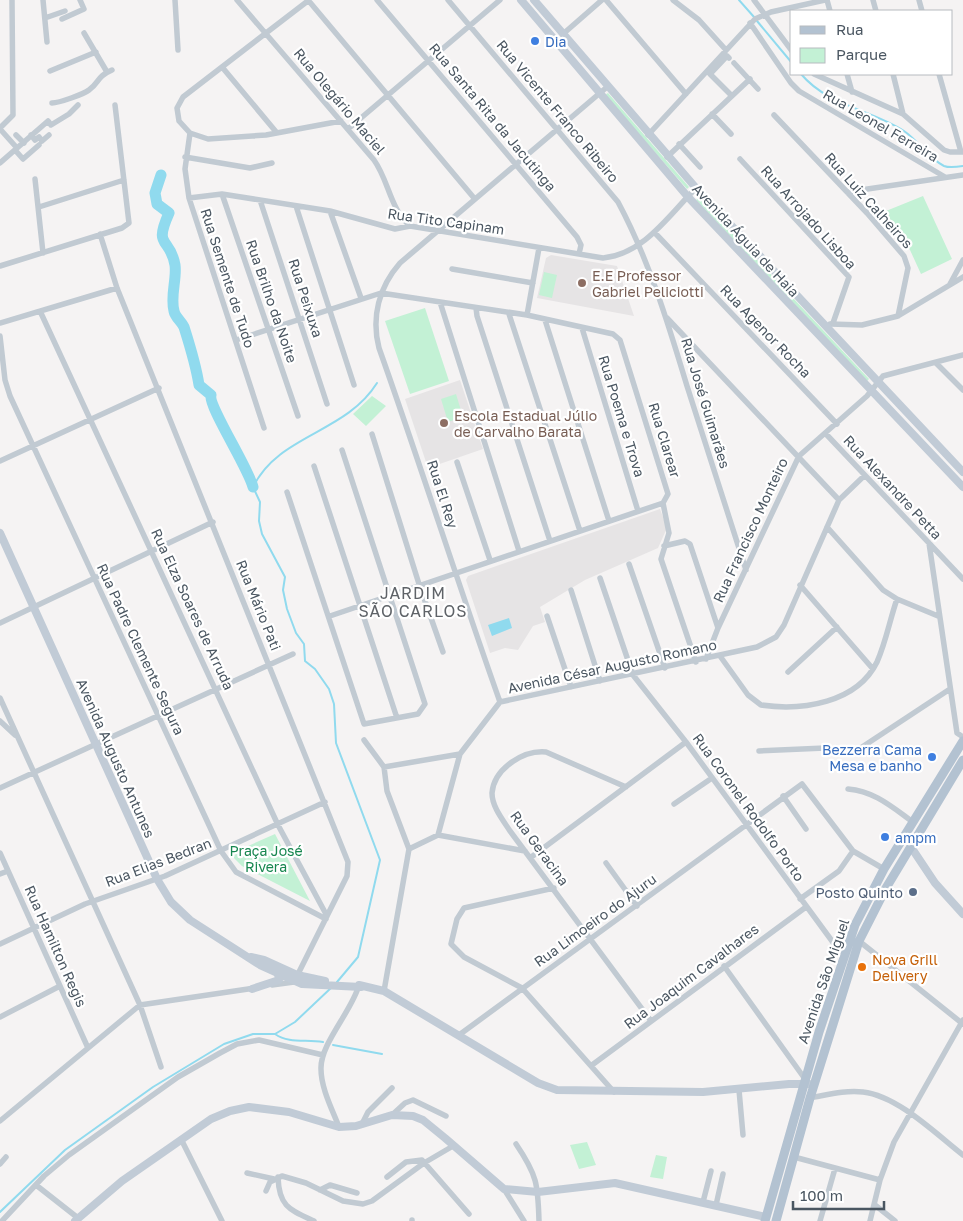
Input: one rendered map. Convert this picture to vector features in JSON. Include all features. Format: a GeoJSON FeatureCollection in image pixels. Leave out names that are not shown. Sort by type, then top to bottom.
{"type":"FeatureCollection","features":[{"type":"Feature","properties":{"kind":"main road","name":"Avenida São Miguel"},"geometry":{"type":"LineString","coordinates":[[766,1219],[804,1081],[843,956],[855,925],[884,869],[963,741]]}},
{"type":"Feature","properties":{"kind":"main road","name":"Avenida São Miguel"},"geometry":{"type":"LineString","coordinates":[[776,1221],[814,1084],[859,941],[876,907],[963,760]]}},
{"type":"Feature","properties":{"kind":"main road"},"geometry":{"type":"LineString","coordinates":[[911,825],[908,842],[911,848]]}},
{"type":"Feature","properties":{"kind":"street"},"geometry":{"type":"LineString","coordinates":[[12,0],[14,107],[10,120],[0,129],[23,159],[39,145]]}},
{"type":"Feature","properties":{"kind":"street"},"geometry":{"type":"LineString","coordinates":[[43,0],[47,42]]}},
{"type":"Feature","properties":{"kind":"street"},"geometry":{"type":"LineString","coordinates":[[62,19],[84,9],[80,0]]}},
{"type":"Feature","properties":{"kind":"street"},"geometry":{"type":"LineString","coordinates":[[175,0],[178,50]]}},
{"type":"Feature","properties":{"kind":"street","name":"Rua Olegário Maciel"},"geometry":{"type":"LineString","coordinates":[[237,0],[379,167],[399,215],[410,226]]}},
{"type":"Feature","properties":{"kind":"street"},"geometry":{"type":"LineString","coordinates":[[341,121],[277,133],[218,140],[190,133],[179,120],[177,114],[178,103],[308,0],[474,198]]}},
{"type":"Feature","properties":{"kind":"street","name":"Rua Santa Rita da Jacutinga"},"geometry":{"type":"LineString","coordinates":[[377,0],[517,164],[576,237],[581,245],[580,254]]}},
{"type":"Feature","properties":{"kind":"street","name":"Rua Vicente Franco Ribeiro"},"geometry":{"type":"LineString","coordinates":[[448,0],[618,202],[639,243]]}},
{"type":"Feature","properties":{"kind":"street"},"geometry":{"type":"LineString","coordinates":[[348,129],[500,0]]}},
{"type":"Feature","properties":{"kind":"street","name":"Avenida Águia de Haia"},"geometry":{"type":"LineString","coordinates":[[521,0],[608,87],[667,157],[829,324],[877,381],[963,472]]}},
{"type":"Feature","properties":{"kind":"street","name":"Avenida Águia de Haia"},"geometry":{"type":"LineString","coordinates":[[534,0],[599,94],[688,196],[963,487]]}},
{"type":"Feature","properties":{"kind":"street"},"geometry":{"type":"LineString","coordinates":[[559,38],[602,0]]}},
{"type":"Feature","properties":{"kind":"street"},"geometry":{"type":"LineString","coordinates":[[606,0],[686,94]]}},
{"type":"Feature","properties":{"kind":"street"},"geometry":{"type":"LineString","coordinates":[[673,0],[699,20],[726,50]]}},
{"type":"Feature","properties":{"kind":"street"},"geometry":{"type":"LineString","coordinates":[[754,0],[762,15],[790,49]]}},
{"type":"Feature","properties":{"kind":"street"},"geometry":{"type":"LineString","coordinates":[[648,135],[750,23],[762,15],[826,0]]}},
{"type":"Feature","properties":{"kind":"street"},"geometry":{"type":"LineString","coordinates":[[45,18],[65,11]]}},
{"type":"Feature","properties":{"kind":"street","name":"Rua Leonel Ferreira"},"geometry":{"type":"LineString","coordinates":[[750,23],[791,83],[799,91],[945,177]]}},
{"type":"Feature","properties":{"kind":"street"},"geometry":{"type":"LineString","coordinates":[[52,103],[59,103],[89,91],[100,75],[109,71],[84,33]]}},
{"type":"Feature","properties":{"kind":"street"},"geometry":{"type":"LineString","coordinates":[[50,71],[96,52]]}},
{"type":"Feature","properties":{"kind":"street"},"geometry":{"type":"LineString","coordinates":[[729,58],[727,56],[710,74],[731,95]]}},
{"type":"Feature","properties":{"kind":"street"},"geometry":{"type":"LineString","coordinates":[[734,64],[758,88]]}},
{"type":"Feature","properties":{"kind":"street"},"geometry":{"type":"LineString","coordinates":[[222,67],[277,133]]}},
{"type":"Feature","properties":{"kind":"street"},"geometry":{"type":"LineString","coordinates":[[816,75],[903,114],[937,146],[950,152],[962,152],[939,75]]}},
{"type":"Feature","properties":{"kind":"street"},"geometry":{"type":"LineString","coordinates":[[847,75],[852,92]]}},
{"type":"Feature","properties":{"kind":"street"},"geometry":{"type":"LineString","coordinates":[[893,75],[903,114]]}},
{"type":"Feature","properties":{"kind":"street"},"geometry":{"type":"LineString","coordinates":[[667,157],[750,79]]}},
{"type":"Feature","properties":{"kind":"street","name":"Rua El Rey"},"geometry":{"type":"LineString","coordinates":[[500,702],[454,572],[377,341],[375,318],[381,293],[389,275],[400,263],[474,198],[608,87]]}},
{"type":"Feature","properties":{"kind":"street"},"geometry":{"type":"LineString","coordinates":[[0,163],[48,121],[51,124],[60,120],[78,104]]}},
{"type":"Feature","properties":{"kind":"street"},"geometry":{"type":"LineString","coordinates":[[0,266],[122,228],[128,223],[115,105]]}},
{"type":"Feature","properties":{"kind":"street"},"geometry":{"type":"LineString","coordinates":[[712,114],[731,134]]}},
{"type":"Feature","properties":{"kind":"street","name":"Rua Luiz Calheiros"},"geometry":{"type":"LineString","coordinates":[[774,115],[847,192],[906,259],[908,268],[898,316]]}},
{"type":"Feature","properties":{"kind":"street","name":"Rua Semente de Tudo"},"geometry":{"type":"LineString","coordinates":[[190,133],[185,156],[186,183],[189,198],[264,428]]}},
{"type":"Feature","properties":{"kind":"street"},"geometry":{"type":"LineString","coordinates":[[16,135],[24,143]]}},
{"type":"Feature","properties":{"kind":"street"},"geometry":{"type":"LineString","coordinates":[[31,135],[35,140],[39,137],[42,140],[49,135]]}},
{"type":"Feature","properties":{"kind":"street"},"geometry":{"type":"LineString","coordinates":[[679,144],[700,167]]}},
{"type":"Feature","properties":{"kind":"street"},"geometry":{"type":"LineString","coordinates":[[185,156],[250,168],[272,163]]}},
{"type":"Feature","properties":{"kind":"street","name":"Rua Arrojado Lisboa"},"geometry":{"type":"LineString","coordinates":[[740,159],[849,277],[829,324]]}},
{"type":"Feature","properties":{"kind":"street"},"geometry":{"type":"LineString","coordinates":[[847,192],[963,175]]}},
{"type":"Feature","properties":{"kind":"street"},"geometry":{"type":"LineString","coordinates":[[35,179],[43,253]]}},
{"type":"Feature","properties":{"kind":"street"},"geometry":{"type":"LineString","coordinates":[[39,206],[124,180]]}},
{"type":"Feature","properties":{"kind":"street","name":"Rua Tito Capinam"},"geometry":{"type":"LineString","coordinates":[[189,198],[222,194],[330,211],[395,229],[410,226],[539,248],[611,257],[655,233],[696,188]]}},
{"type":"Feature","properties":{"kind":"street","name":"Rua Brilho da Noite"},"geometry":{"type":"LineString","coordinates":[[222,194],[298,416]]}},
{"type":"Feature","properties":{"kind":"street","name":"Rua Peixuxa"},"geometry":{"type":"LineString","coordinates":[[260,200],[327,404]]}},
{"type":"Feature","properties":{"kind":"street"},"geometry":{"type":"LineString","coordinates":[[296,206],[354,385]]}},
{"type":"Feature","properties":{"kind":"street"},"geometry":{"type":"LineString","coordinates":[[330,211],[360,298]]}},
{"type":"Feature","properties":{"kind":"street","name":"Rua Agenor Rocha"},"geometry":{"type":"LineString","coordinates":[[655,233],[838,424]]}},
{"type":"Feature","properties":{"kind":"street","name":"Rua Mário Pati"},"geometry":{"type":"LineString","coordinates":[[100,234],[117,288],[213,522],[348,862],[348,870],[327,917],[296,978]]}},
{"type":"Feature","properties":{"kind":"street","name":"Rua José Guimarães"},"geometry":{"type":"LineString","coordinates":[[639,243],[666,316],[746,570]]}},
{"type":"Feature","properties":{"kind":"street"},"geometry":{"type":"LineString","coordinates":[[527,315],[539,248]]}},
{"type":"Feature","properties":{"kind":"street"},"geometry":{"type":"LineString","coordinates":[[950,284],[963,260]]}},
{"type":"Feature","properties":{"kind":"street"},"geometry":{"type":"LineString","coordinates":[[452,268],[533,283]]}},
{"type":"Feature","properties":{"kind":"street"},"geometry":{"type":"LineString","coordinates":[[829,324],[862,324],[898,316],[963,277]]}},
{"type":"Feature","properties":{"kind":"street"},"geometry":{"type":"LineString","coordinates":[[0,323],[117,288]]}},
{"type":"Feature","properties":{"kind":"street"},"geometry":{"type":"LineString","coordinates":[[236,340],[360,298],[381,293]]}},
{"type":"Feature","properties":{"kind":"street","name":"Rua Clarear"},"geometry":{"type":"LineString","coordinates":[[381,293],[509,314],[527,315],[613,334],[620,340],[668,494],[663,503]]}},
{"type":"Feature","properties":{"kind":"street"},"geometry":{"type":"LineString","coordinates":[[440,302],[519,551]]}},
{"type":"Feature","properties":{"kind":"street"},"geometry":{"type":"LineString","coordinates":[[476,308],[550,541]]}},
{"type":"Feature","properties":{"kind":"street","name":"Rua Elza Soares de Arruda"},"geometry":{"type":"LineString","coordinates":[[40,311],[278,824],[327,917]]}},
{"type":"Feature","properties":{"kind":"street"},"geometry":{"type":"LineString","coordinates":[[509,314],[580,531]]}},
{"type":"Feature","properties":{"kind":"street"},"geometry":{"type":"LineString","coordinates":[[666,316],[839,500]]}},
{"type":"Feature","properties":{"kind":"street"},"geometry":{"type":"LineString","coordinates":[[545,320],[609,521]]}},
{"type":"Feature","properties":{"kind":"street","name":"Rua Poema e Trova"},"geometry":{"type":"LineString","coordinates":[[582,328],[638,511]]}},
{"type":"Feature","properties":{"kind":"street","name":"Rua Padre Clemente Segura"},"geometry":{"type":"LineString","coordinates":[[0,336],[10,396],[221,851],[236,872],[327,917]]}},
{"type":"Feature","properties":{"kind":"street"},"geometry":{"type":"LineString","coordinates":[[877,381],[882,376],[963,355]]}},
{"type":"Feature","properties":{"kind":"street"},"geometry":{"type":"LineString","coordinates":[[936,363],[963,390]]}},
{"type":"Feature","properties":{"kind":"street","name":"Rua Francisco Monteiro"},"geometry":{"type":"LineString","coordinates":[[706,660],[718,628],[799,456],[838,424],[867,396],[877,381]]}},
{"type":"Feature","properties":{"kind":"street"},"geometry":{"type":"LineString","coordinates":[[0,460],[159,388]]}},
{"type":"Feature","properties":{"kind":"street"},"geometry":{"type":"LineString","coordinates":[[372,434],[419,584],[443,652]]}},
{"type":"Feature","properties":{"kind":"street","name":"Rua Alexandre Petta"},"geometry":{"type":"LineString","coordinates":[[826,434],[963,579]]}},
{"type":"Feature","properties":{"kind":"street"},"geometry":{"type":"LineString","coordinates":[[287,492],[366,725],[422,711],[425,704],[342,450]]}},
{"type":"Feature","properties":{"kind":"street"},"geometry":{"type":"LineString","coordinates":[[457,462],[490,560]]}},
{"type":"Feature","properties":{"kind":"street"},"geometry":{"type":"LineString","coordinates":[[314,466],[397,718]]}},
{"type":"Feature","properties":{"kind":"street","name":"Avenida César Augusto Romano"},"geometry":{"type":"LineString","coordinates":[[438,834],[460,754],[500,702],[706,660],[757,647],[776,637],[784,625],[839,500],[864,476]]}},
{"type":"Feature","properties":{"kind":"street"},"geometry":{"type":"LineString","coordinates":[[330,616],[454,572],[663,503],[669,533],[661,559],[696,662]]}},
{"type":"Feature","properties":{"kind":"street"},"geometry":{"type":"LineString","coordinates":[[0,623],[213,522]]}},
{"type":"Feature","properties":{"kind":"street"},"geometry":{"type":"LineString","coordinates":[[826,527],[872,579],[896,599],[938,616]]}},
{"type":"Feature","properties":{"kind":"street","name":"Avenida Augusto Antunes"},"geometry":{"type":"LineString","coordinates":[[0,533],[157,879],[171,902],[204,931],[278,974],[384,991]]}},
{"type":"Feature","properties":{"kind":"street"},"geometry":{"type":"LineString","coordinates":[[664,546],[685,541],[690,544],[718,628]]}},
{"type":"Feature","properties":{"kind":"street"},"geometry":{"type":"LineString","coordinates":[[929,543],[938,616],[957,733],[963,737]]}},
{"type":"Feature","properties":{"kind":"street"},"geometry":{"type":"LineString","coordinates":[[629,564],[665,668]]}},
{"type":"Feature","properties":{"kind":"street","name":"Rua Coronel Rodolfo Porto"},"geometry":{"type":"LineString","coordinates":[[600,578],[633,674],[686,742],[843,956]]}},
{"type":"Feature","properties":{"kind":"street"},"geometry":{"type":"LineString","coordinates":[[800,585],[873,669]]}},
{"type":"Feature","properties":{"kind":"street"},"geometry":{"type":"LineString","coordinates":[[571,590],[600,681]]}},
{"type":"Feature","properties":{"kind":"street"},"geometry":{"type":"LineString","coordinates":[[720,656],[755,702],[768,706],[806,705],[835,700],[856,687],[873,669],[881,651],[896,599]]}},
{"type":"Feature","properties":{"kind":"street"},"geometry":{"type":"LineString","coordinates":[[547,616],[571,687]]}},
{"type":"Feature","properties":{"kind":"street"},"geometry":{"type":"LineString","coordinates":[[788,672],[837,627]]}},
{"type":"Feature","properties":{"kind":"street"},"geometry":{"type":"LineString","coordinates":[[0,788],[158,714],[294,654]]}},
{"type":"Feature","properties":{"kind":"street"},"geometry":{"type":"LineString","coordinates":[[759,751],[825,748],[853,753],[950,688]]}},
{"type":"Feature","properties":{"kind":"street"},"geometry":{"type":"LineString","coordinates":[[0,698],[140,1005],[161,1067]]}},
{"type":"Feature","properties":{"kind":"street"},"geometry":{"type":"LineString","coordinates":[[0,721],[18,738]]}},
{"type":"Feature","properties":{"kind":"street"},"geometry":{"type":"LineString","coordinates":[[364,740],[384,767],[387,791],[409,849],[384,991],[548,1088],[568,1091],[703,1092],[739,1090],[804,1081],[814,1084]]}},
{"type":"Feature","properties":{"kind":"street"},"geometry":{"type":"LineString","coordinates":[[530,858],[686,742]]}},
{"type":"Feature","properties":{"kind":"street","name":"Rua Geracina"},"geometry":{"type":"LineString","coordinates":[[626,787],[546,752],[529,752],[514,761],[496,780],[492,792],[498,812],[525,851],[651,1021]]}},
{"type":"Feature","properties":{"kind":"street"},"geometry":{"type":"LineString","coordinates":[[384,767],[460,754]]}},
{"type":"Feature","properties":{"kind":"street"},"geometry":{"type":"LineString","coordinates":[[674,804],[712,778]]}},
{"type":"Feature","properties":{"kind":"street","name":"Rua Limoeiro do Ajuru"},"geometry":{"type":"LineString","coordinates":[[458,1034],[637,906],[783,796],[802,784],[853,851]]}},
{"type":"Feature","properties":{"kind":"street"},"geometry":{"type":"LineString","coordinates":[[848,789],[871,794],[911,825]]}},
{"type":"Feature","properties":{"kind":"street"},"geometry":{"type":"LineString","coordinates":[[783,796],[806,829]]}},
{"type":"Feature","properties":{"kind":"street","name":"Rua Elias Bedran"},"geometry":{"type":"LineString","coordinates":[[0,944],[92,901],[157,879],[325,802]]}},
{"type":"Feature","properties":{"kind":"street"},"geometry":{"type":"LineString","coordinates":[[409,849],[438,834],[525,851]]}},
{"type":"Feature","properties":{"kind":"street"},"geometry":{"type":"LineString","coordinates":[[911,848],[935,884],[963,914]]}},
{"type":"Feature","properties":{"kind":"street"},"geometry":{"type":"LineString","coordinates":[[800,899],[840,871],[853,851],[884,869]]}},
{"type":"Feature","properties":{"kind":"street","name":"Rua Hamilton Regis"},"geometry":{"type":"LineString","coordinates":[[0,854],[88,1048]]}},
{"type":"Feature","properties":{"kind":"street"},"geometry":{"type":"LineString","coordinates":[[606,863],[637,906]]}},
{"type":"Feature","properties":{"kind":"street"},"geometry":{"type":"LineString","coordinates":[[0,874],[8,871]]}},
{"type":"Feature","properties":{"kind":"street"},"geometry":{"type":"LineString","coordinates":[[554,888],[471,904],[464,908],[457,919],[451,944],[453,948],[522,988],[614,1092]]}},
{"type":"Feature","properties":{"kind":"street","name":"Rua Joaquim Cavalhares"},"geometry":{"type":"LineString","coordinates":[[592,1065],[806,906]]}},
{"type":"Feature","properties":{"kind":"street"},"geometry":{"type":"LineString","coordinates":[[859,941],[962,1022],[894,1142],[880,1180],[870,1221]]}},
{"type":"Feature","properties":{"kind":"street","name":"Avenida Augusto Antunes"},"geometry":{"type":"LineString","coordinates":[[251,957],[264,960],[296,978]]}},
{"type":"Feature","properties":{"kind":"street"},"geometry":{"type":"LineString","coordinates":[[724,966],[804,1081]]}},
{"type":"Feature","properties":{"kind":"street"},"geometry":{"type":"LineString","coordinates":[[252,989],[274,983],[279,980],[278,974]]}},
{"type":"Feature","properties":{"kind":"street"},"geometry":{"type":"LineString","coordinates":[[0,1121],[140,1005],[252,989],[296,978]]}},
{"type":"Feature","properties":{"kind":"street"},"geometry":{"type":"LineString","coordinates":[[0,1017],[60,986]]}},
{"type":"Feature","properties":{"kind":"street"},"geometry":{"type":"LineString","coordinates":[[338,1127],[322,1075],[323,1056],[360,987]]}},
{"type":"Feature","properties":{"kind":"street"},"geometry":{"type":"LineString","coordinates":[[2,1221],[36,1185],[69,1155],[178,1077],[237,1044],[250,1040],[268,1040],[323,1056]]}},
{"type":"Feature","properties":{"kind":"street"},"geometry":{"type":"LineString","coordinates":[[362,1124],[368,1112],[392,1088]]}},
{"type":"Feature","properties":{"kind":"street"},"geometry":{"type":"LineString","coordinates":[[739,1090],[743,1135]]}},
{"type":"Feature","properties":{"kind":"street"},"geometry":{"type":"LineString","coordinates":[[799,1099],[845,1092],[872,1094],[910,1113],[963,1155]]}},
{"type":"Feature","properties":{"kind":"street"},"geometry":{"type":"LineString","coordinates":[[392,1115],[413,1100],[446,1116]]}},
{"type":"Feature","properties":{"kind":"street"},"geometry":{"type":"LineString","coordinates":[[36,1185],[78,1220],[122,1181],[211,1119],[230,1111],[249,1107],[289,1112],[338,1127],[362,1124],[392,1115],[413,1116],[422,1120],[504,1188],[524,1221]]}},
{"type":"Feature","properties":{"kind":"street"},"geometry":{"type":"LineString","coordinates":[[181,1139],[222,1221]]}},
{"type":"Feature","properties":{"kind":"street"},"geometry":{"type":"LineString","coordinates":[[516,1144],[535,1176],[538,1192],[539,1221]]}},
{"type":"Feature","properties":{"kind":"street"},"geometry":{"type":"LineString","coordinates":[[248,1173],[298,1180],[350,1203],[367,1203],[424,1162],[453,1146]]}},
{"type":"Feature","properties":{"kind":"street"},"geometry":{"type":"LineString","coordinates":[[0,1164],[6,1157]]}},
{"type":"Feature","properties":{"kind":"street"},"geometry":{"type":"LineString","coordinates":[[794,1157],[880,1180]]}},
{"type":"Feature","properties":{"kind":"street"},"geometry":{"type":"LineString","coordinates":[[386,1177],[406,1162],[414,1159],[422,1160],[469,1214]]}},
{"type":"Feature","properties":{"kind":"street"},"geometry":{"type":"LineString","coordinates":[[703,1202],[711,1171]]}},
{"type":"Feature","properties":{"kind":"street"},"geometry":{"type":"LineString","coordinates":[[820,1221],[834,1172]]}},
{"type":"Feature","properties":{"kind":"street"},"geometry":{"type":"LineString","coordinates":[[716,1205],[723,1174]]}},
{"type":"Feature","properties":{"kind":"street"},"geometry":{"type":"LineString","coordinates":[[266,1191],[276,1178]]}},
{"type":"Feature","properties":{"kind":"street"},"geometry":{"type":"LineString","coordinates":[[276,1178],[284,1203],[293,1211],[314,1221]]}},
{"type":"Feature","properties":{"kind":"street"},"geometry":{"type":"LineString","coordinates":[[504,1188],[538,1192],[615,1183],[716,1205],[766,1219]]}},
{"type":"Feature","properties":{"kind":"street"},"geometry":{"type":"LineString","coordinates":[[320,1190],[330,1185],[357,1193]]}},
{"type":"Feature","properties":{"kind":"street"},"geometry":{"type":"LineString","coordinates":[[875,1205],[895,1221]]}},
{"type":"Feature","properties":{"kind":"shaded area","name":"E.E Professor Gabriel Peliciotti"},"geometry":{"type":"Polygon","coordinates":[[[551,255],[617,266],[634,316],[537,298],[546,258],[551,255]]]}},
{"type":"Feature","properties":{"kind":"shaded area","name":"Escola Estadual Júlio de Carvalho Barata"},"geometry":{"type":"Polygon","coordinates":[[[460,380],[483,449],[428,468],[405,399],[460,380]]]}},
{"type":"Feature","properties":{"kind":"shaded area"},"geometry":{"type":"Polygon","coordinates":[[[660,509],[667,528],[658,548],[585,580],[540,607],[545,622],[533,626],[518,650],[505,648],[490,653],[466,580],[468,576],[660,509]]]}},
{"type":"Feature","properties":{"kind":"green space"},"geometry":{"type":"Polygon","coordinates":[[[608,93],[689,187],[687,189],[605,95],[608,93]]]}},
{"type":"Feature","properties":{"kind":"green space"},"geometry":{"type":"Polygon","coordinates":[[[923,196],[952,259],[921,274],[910,250],[881,213],[923,196]]]}},
{"type":"Feature","properties":{"kind":"green space"},"geometry":{"type":"Polygon","coordinates":[[[699,198],[869,379],[867,381],[696,200],[699,198]]]}},
{"type":"Feature","properties":{"kind":"green space"},"geometry":{"type":"Polygon","coordinates":[[[544,272],[557,275],[552,298],[539,295],[544,272]]]}},
{"type":"Feature","properties":{"kind":"green space"},"geometry":{"type":"Polygon","coordinates":[[[425,308],[449,381],[410,394],[385,321],[425,308]]]}},
{"type":"Feature","properties":{"kind":"green space"},"geometry":{"type":"Polygon","coordinates":[[[456,394],[463,417],[448,422],[441,399],[456,394]]]}},
{"type":"Feature","properties":{"kind":"green space"},"geometry":{"type":"Polygon","coordinates":[[[372,396],[386,406],[366,426],[353,414],[372,396]]]}},
{"type":"Feature","properties":{"kind":"green space","name":"Praça José Rivera"},"geometry":{"type":"Polygon","coordinates":[[[275,834],[310,901],[242,866],[230,854],[275,834]]]}},
{"type":"Feature","properties":{"kind":"green space"},"geometry":{"type":"Polygon","coordinates":[[[587,1142],[596,1165],[579,1169],[570,1145],[587,1142]]]}},
{"type":"Feature","properties":{"kind":"green space"},"geometry":{"type":"Polygon","coordinates":[[[656,1155],[667,1157],[663,1179],[650,1177],[656,1155]]]}},
{"type":"Feature","properties":{"kind":"water"},"geometry":{"type":"Polygon","coordinates":[[[509,618],[512,628],[492,636],[488,625],[509,618]]]}},
{"type":"Feature","properties":{"kind":"waterway"},"geometry":{"type":"LineString","coordinates":[[739,0],[754,17]]}},
{"type":"Feature","properties":{"kind":"waterway"},"geometry":{"type":"LineString","coordinates":[[757,21],[790,61]]}},
{"type":"Feature","properties":{"kind":"waterway"},"geometry":{"type":"LineString","coordinates":[[802,75],[812,85],[836,100],[877,117],[904,131],[938,163],[951,167],[963,166]]}},
{"type":"Feature","properties":{"kind":"waterway"},"geometry":{"type":"LineString","coordinates":[[161,175],[155,193],[157,204],[169,213],[162,232],[164,242],[173,256],[175,265],[173,299],[175,313],[184,327],[195,363],[199,385],[211,395],[216,411],[253,487]]}},
{"type":"Feature","properties":{"kind":"waterway"},"geometry":{"type":"LineString","coordinates":[[337,982],[358,957],[380,860],[336,743],[334,704],[329,689],[315,669],[305,661],[304,644],[296,633],[287,609],[283,590],[285,577],[262,534],[259,521],[260,502],[253,487],[264,469],[279,456],[295,444],[348,413],[364,400],[377,383]]}},
{"type":"Feature","properties":{"kind":"waterway"},"geometry":{"type":"LineString","coordinates":[[0,1212],[65,1150],[153,1087],[224,1044],[253,1034],[275,1034],[295,1022],[332,987]]}},
{"type":"Feature","properties":{"kind":"waterway"},"geometry":{"type":"LineString","coordinates":[[275,1034],[286,1039],[323,1042]]}},
{"type":"Feature","properties":{"kind":"waterway"},"geometry":{"type":"LineString","coordinates":[[333,1045],[382,1054]]}},
{"type":"Feature","properties":{"kind":"place","name":"Dia"},"geometry":{"type":"Point","coordinates":[535,41]}},
{"type":"Feature","properties":{"kind":"place","name":"E.E Professor Gabriel Peliciotti"},"geometry":{"type":"Point","coordinates":[582,283]}},
{"type":"Feature","properties":{"kind":"place","name":"Escola Estadual Júlio de Carvalho Barata"},"geometry":{"type":"Point","coordinates":[444,423]}},
{"type":"Feature","properties":{"kind":"place","name":"Bezzerra Cama Mesa e banho"},"geometry":{"type":"Point","coordinates":[932,757]}},
{"type":"Feature","properties":{"kind":"place","name":"ampm"},"geometry":{"type":"Point","coordinates":[885,837]}},
{"type":"Feature","properties":{"kind":"place","name":"Posto Quinto"},"geometry":{"type":"Point","coordinates":[913,892]}},
{"type":"Feature","properties":{"kind":"place","name":"Nova Grill Delivery"},"geometry":{"type":"Point","coordinates":[862,967]}},
{"type":"Feature","properties":{"kind":"district","name":"JARDIM SÃO CARLOS"},"geometry":{"type":"Point","coordinates":[413,602]}}]}
